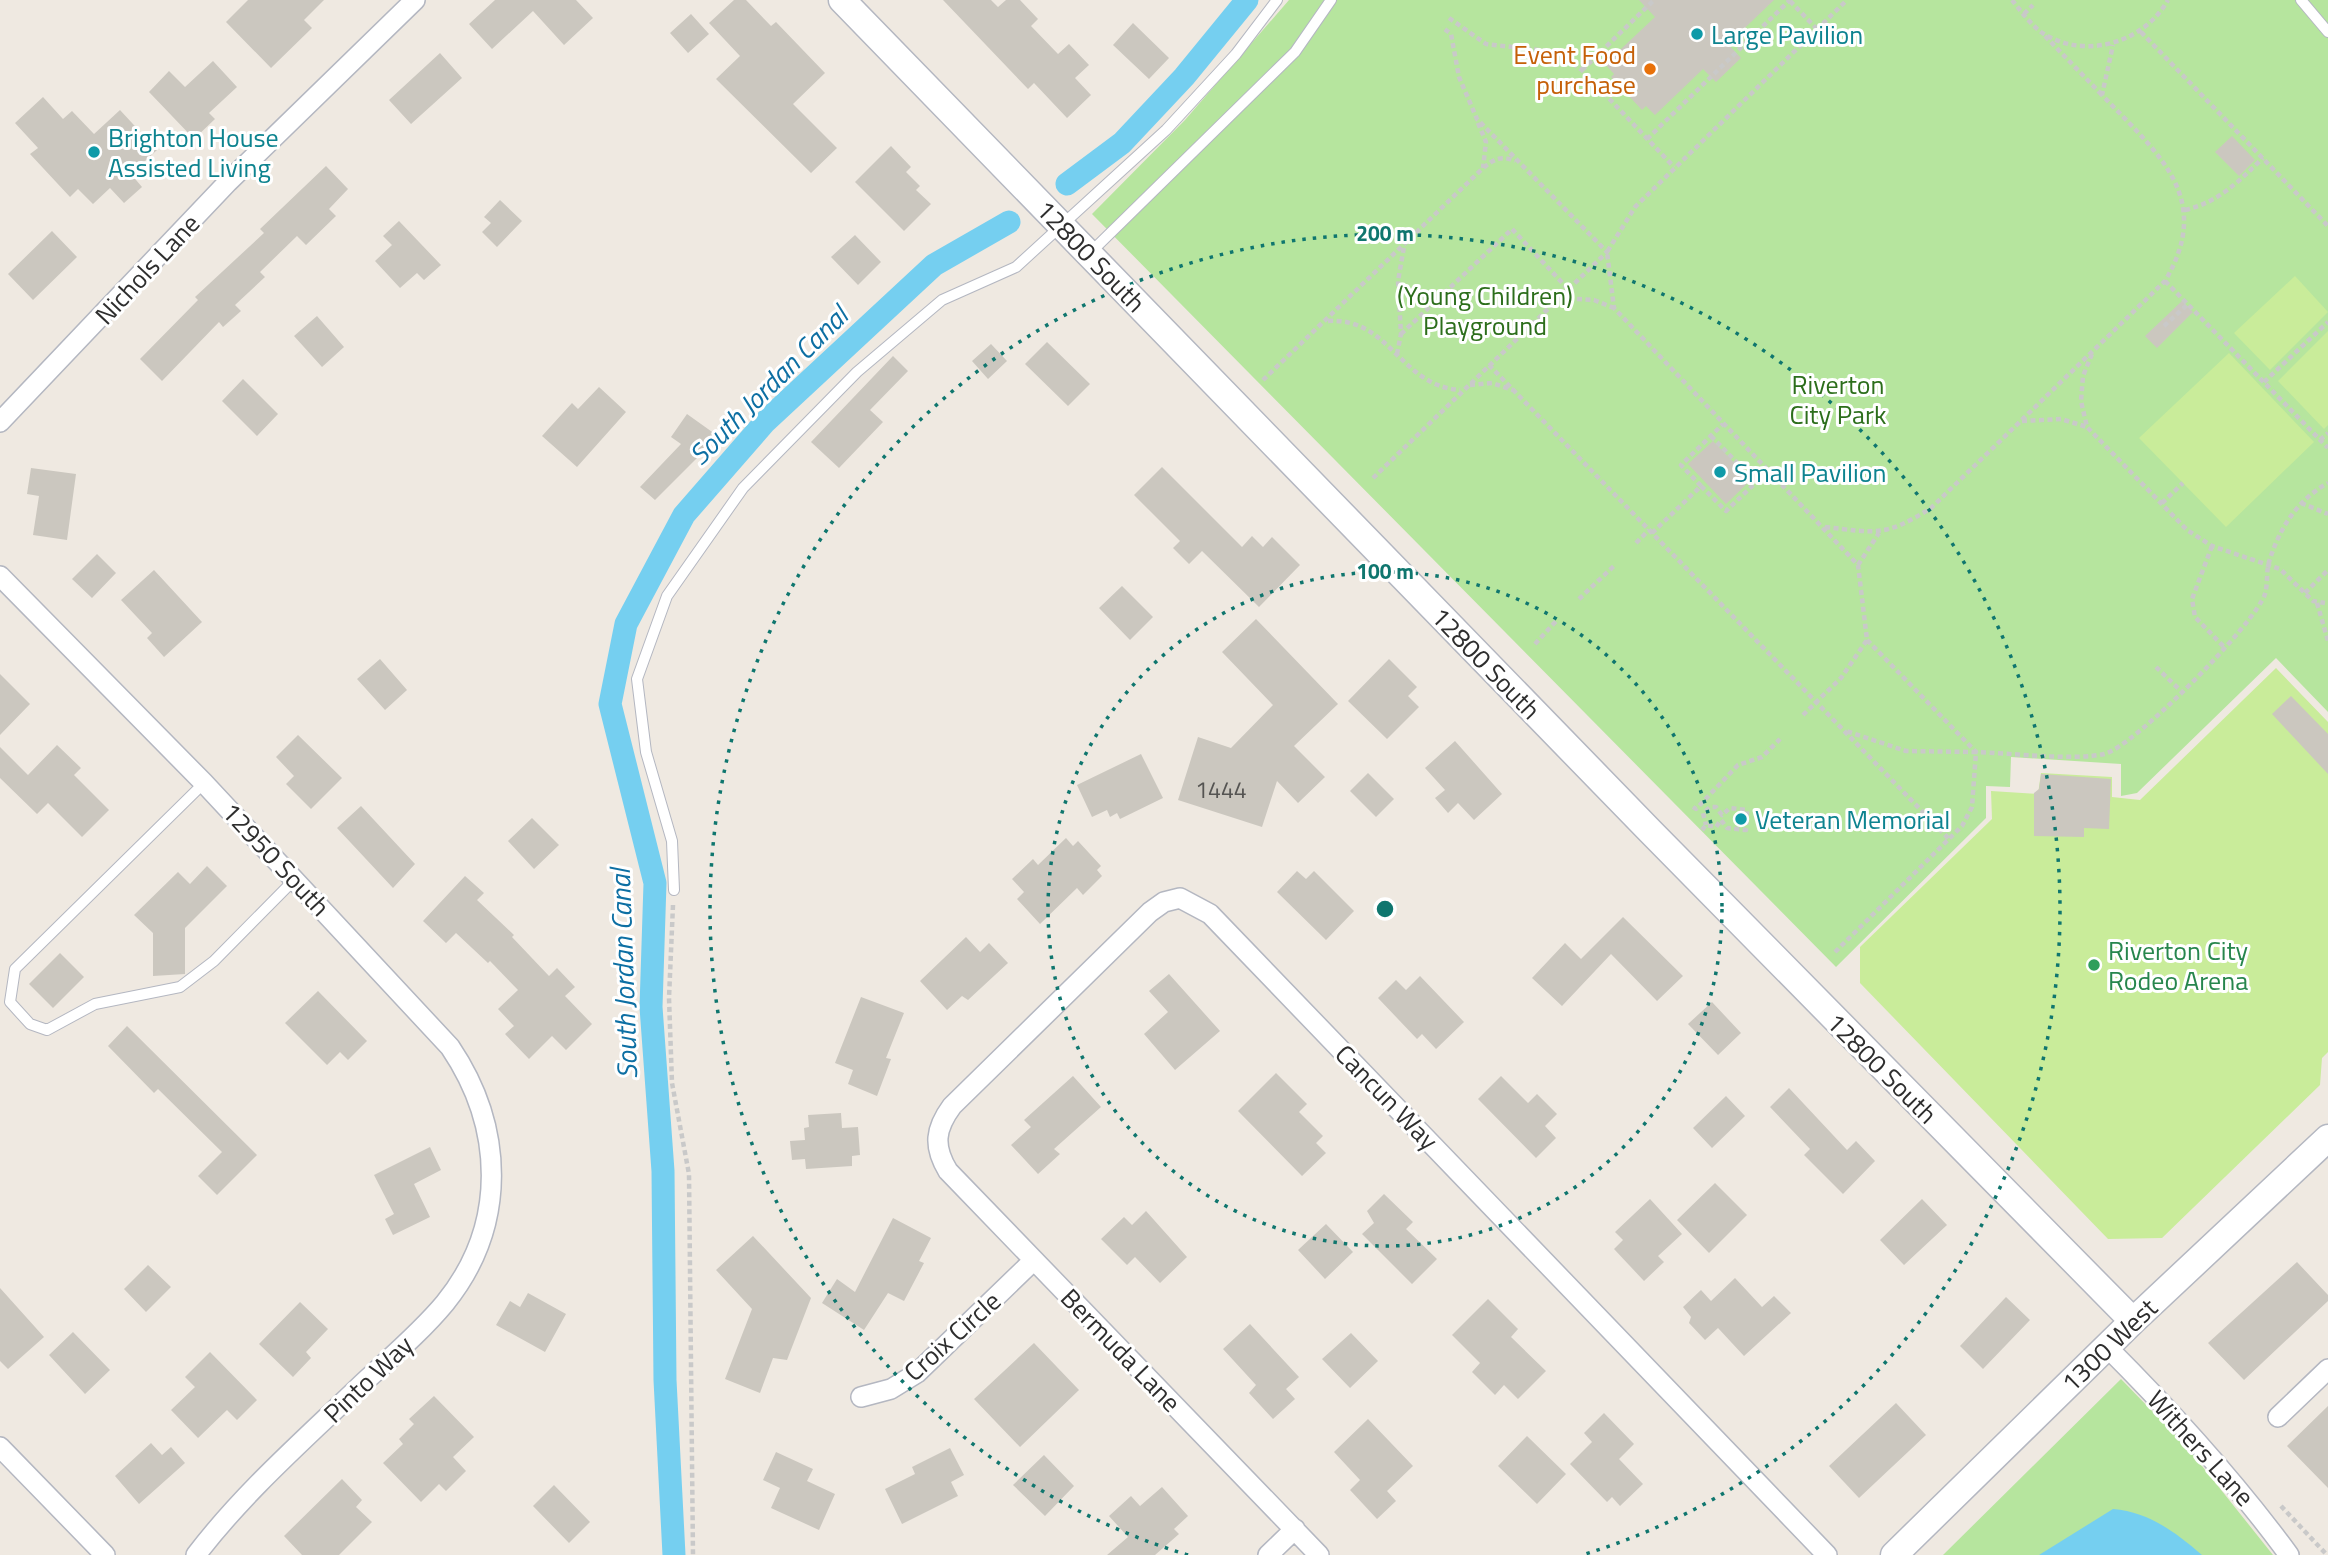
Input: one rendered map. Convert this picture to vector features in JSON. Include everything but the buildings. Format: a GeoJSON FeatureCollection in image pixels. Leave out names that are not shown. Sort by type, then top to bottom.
{"type":"FeatureCollection","features":[{"type":"Feature","properties":{"kind":"street","name":"Nichols Lane"},"geometry":{"type":"LineString","coordinates":[[0,422],[228,182],[415,0]]}},
{"type":"Feature","properties":{"kind":"street","name":"12800 South"},"geometry":{"type":"LineString","coordinates":[[842,0],[1775,960],[2133,1321]]}},
{"type":"Feature","properties":{"kind":"street","name":"12950 South"},"geometry":{"type":"LineString","coordinates":[[0,576],[204,783],[450,1047],[469,1076],[482,1108],[490,1141],[492,1177]]}},
{"type":"Feature","properties":{"kind":"street","name":"Cancun Way"},"geometry":{"type":"LineString","coordinates":[[936,1138],[941,1121],[952,1106],[1150,912],[1164,902],[1180,898],[1195,904],[1210,914],[1827,1555]]}},
{"type":"Feature","properties":{"kind":"street","name":"Bermuda Lane"},"geometry":{"type":"LineString","coordinates":[[936,1138],[939,1156],[948,1171],[1320,1555]]}},
{"type":"Feature","properties":{"kind":"street","name":"1300 West"},"geometry":{"type":"LineString","coordinates":[[1894,1555],[2133,1321],[2328,1138]]}},
{"type":"Feature","properties":{"kind":"street","name":"Pinto Way"},"geometry":{"type":"LineString","coordinates":[[196,1555],[246,1496],[445,1302],[478,1247],[488,1212],[492,1177]]}},
{"type":"Feature","properties":{"kind":"street","name":"Croix Circle"},"geometry":{"type":"LineString","coordinates":[[860,1397],[891,1389],[917,1373],[1034,1260]]}},
{"type":"Feature","properties":{"kind":"street","name":"Withers Lane"},"geometry":{"type":"LineString","coordinates":[[2107,1347],[2202,1444],[2289,1555]]}},
{"type":"Feature","properties":{"kind":"street"},"geometry":{"type":"LineString","coordinates":[[2278,1417],[2328,1369]]}},
{"type":"Feature","properties":{"kind":"street"},"geometry":{"type":"LineString","coordinates":[[0,1447],[105,1555]]}},
{"type":"Feature","properties":{"kind":"street"},"geometry":{"type":"LineString","coordinates":[[1268,1555],[1295,1529]]}},
{"type":"Feature","properties":{"kind":"lane"},"geometry":{"type":"LineString","coordinates":[[674,890],[673,841],[646,752],[637,678],[667,596],[743,488],[857,372],[942,300],[1016,267],[1166,130],[1236,54],[1277,0]]}},
{"type":"Feature","properties":{"kind":"lane"},"geometry":{"type":"LineString","coordinates":[[1089,254],[1295,52],[1331,0]]}},
{"type":"Feature","properties":{"kind":"lane"},"geometry":{"type":"LineString","coordinates":[[2301,0],[2328,32]]}},
{"type":"Feature","properties":{"kind":"lane"},"geometry":{"type":"LineString","coordinates":[[204,783],[15,969],[10,1002],[23,1017],[30,1024],[47,1030],[95,1004],[180,987],[214,961],[295,879]]}},
{"type":"Feature","properties":{"kind":"path"},"geometry":{"type":"LineString","coordinates":[[1582,70],[1654,0]]}},
{"type":"Feature","properties":{"kind":"path"},"geometry":{"type":"LineString","coordinates":[[1647,139],[1790,0],[1816,28]]}},
{"type":"Feature","properties":{"kind":"path"},"geometry":{"type":"LineString","coordinates":[[1373,478],[1461,390],[1607,252],[1635,207],[1847,0]]}},
{"type":"Feature","properties":{"kind":"path"},"geometry":{"type":"LineString","coordinates":[[1825,527],[1879,533],[1908,522],[1931,508],[2165,281],[2178,259],[2184,233],[2185,209],[2178,184],[2163,159],[2012,0]]}},
{"type":"Feature","properties":{"kind":"path"},"geometry":{"type":"LineString","coordinates":[[2159,0],[2164,6]]}},
{"type":"Feature","properties":{"kind":"path"},"geometry":{"type":"LineString","coordinates":[[2042,33],[2067,42],[2113,45],[2141,32],[2168,0]]}},
{"type":"Feature","properties":{"kind":"path"},"geometry":{"type":"LineString","coordinates":[[2024,15],[2033,5]]}},
{"type":"Feature","properties":{"kind":"path"},"geometry":{"type":"LineString","coordinates":[[1449,18],[1486,44],[1556,52],[1582,70],[1674,167]]}},
{"type":"Feature","properties":{"kind":"path"},"geometry":{"type":"LineString","coordinates":[[1442,27],[1451,34],[1459,77],[1486,142],[1482,169]]}},
{"type":"Feature","properties":{"kind":"path"},"geometry":{"type":"LineString","coordinates":[[2141,32],[2328,226]]}},
{"type":"Feature","properties":{"kind":"path"},"geometry":{"type":"LineString","coordinates":[[2102,95],[2113,45]]}},
{"type":"Feature","properties":{"kind":"path"},"geometry":{"type":"LineString","coordinates":[[1477,119],[1607,252],[1614,308]]}},
{"type":"Feature","properties":{"kind":"path"},"geometry":{"type":"LineString","coordinates":[[1263,380],[1482,169],[1494,159],[1505,157],[1516,161]]}},
{"type":"Feature","properties":{"kind":"path"},"geometry":{"type":"LineString","coordinates":[[2185,209],[2206,205],[2232,189],[2263,159]]}},
{"type":"Feature","properties":{"kind":"path"},"geometry":{"type":"LineString","coordinates":[[1401,334],[1511,229],[1568,289]]}},
{"type":"Feature","properties":{"kind":"path"},"geometry":{"type":"LineString","coordinates":[[1397,354],[1401,334],[1398,281],[1405,246]]}},
{"type":"Feature","properties":{"kind":"path"},"geometry":{"type":"LineString","coordinates":[[2165,281],[2328,448]]}},
{"type":"Feature","properties":{"kind":"path"},"geometry":{"type":"LineString","coordinates":[[1559,298],[1594,300],[1614,308],[1825,527],[1858,565],[1867,640],[1976,752],[1972,807],[1962,826],[1835,952]]}},
{"type":"Feature","properties":{"kind":"path"},"geometry":{"type":"LineString","coordinates":[[2164,326],[2187,305]]}},
{"type":"Feature","properties":{"kind":"path"},"geometry":{"type":"LineString","coordinates":[[1327,321],[1344,320],[1364,325],[1430,384],[1461,390]]}},
{"type":"Feature","properties":{"kind":"path"},"geometry":{"type":"LineString","coordinates":[[2264,382],[2328,322]]}},
{"type":"Feature","properties":{"kind":"path"},"geometry":{"type":"LineString","coordinates":[[2087,427],[2081,401],[2083,376],[2094,350]]}},
{"type":"Feature","properties":{"kind":"path"},"geometry":{"type":"LineString","coordinates":[[1489,365],[1950,840]]}},
{"type":"Feature","properties":{"kind":"path"},"geometry":{"type":"LineString","coordinates":[[1468,385],[1492,383],[1513,390]]}},
{"type":"Feature","properties":{"kind":"path"},"geometry":{"type":"LineString","coordinates":[[2021,421],[2061,419],[2087,427],[2187,530],[2213,546],[2280,569],[2313,601],[2325,603],[2315,603],[2328,641]]}},
{"type":"Feature","properties":{"kind":"path"},"geometry":{"type":"LineString","coordinates":[[1723,424],[1681,465],[1701,486],[1726,511],[1769,470]]}},
{"type":"Feature","properties":{"kind":"path"},"geometry":{"type":"LineString","coordinates":[[2320,440],[2328,433]]}},
{"type":"Feature","properties":{"kind":"path"},"geometry":{"type":"LineString","coordinates":[[1711,436],[1756,482]]}},
{"type":"Feature","properties":{"kind":"path"},"geometry":{"type":"LineString","coordinates":[[2162,503],[2183,483]]}},
{"type":"Feature","properties":{"kind":"path"},"geometry":{"type":"LineString","coordinates":[[1843,730],[1906,751],[2104,754],[2131,741],[2249,623],[2265,594],[2268,564],[2281,529],[2301,503],[2328,483]]}},
{"type":"Feature","properties":{"kind":"path"},"geometry":{"type":"LineString","coordinates":[[1636,543],[1701,486]]}},
{"type":"Feature","properties":{"kind":"path"},"geometry":{"type":"LineString","coordinates":[[2301,503],[2328,514]]}},
{"type":"Feature","properties":{"kind":"path"},"geometry":{"type":"LineString","coordinates":[[1858,565],[1879,533]]}},
{"type":"Feature","properties":{"kind":"path"},"geometry":{"type":"LineString","coordinates":[[2213,546],[2192,599],[2195,617],[2225,648]]}},
{"type":"Feature","properties":{"kind":"path"},"geometry":{"type":"LineString","coordinates":[[1579,599],[1616,564]]}},
{"type":"Feature","properties":{"kind":"path"},"geometry":{"type":"LineString","coordinates":[[2305,593],[2328,570]]}},
{"type":"Feature","properties":{"kind":"path"},"geometry":{"type":"LineString","coordinates":[[1535,644],[1558,620]]}},
{"type":"Feature","properties":{"kind":"path"},"geometry":{"type":"LineString","coordinates":[[1803,715],[1841,678],[1867,640]]}},
{"type":"Feature","properties":{"kind":"path"},"geometry":{"type":"LineString","coordinates":[[2156,667],[2181,691]]}},
{"type":"Feature","properties":{"kind":"path"},"geometry":{"type":"LineString","coordinates":[[1693,807],[1696,809],[1738,765],[1762,757],[1780,739]]}},
{"type":"Feature","properties":{"kind":"path"},"geometry":{"type":"LineString","coordinates":[[1710,807],[1716,807],[1722,815],[1730,807],[1747,810],[1746,830],[1727,828],[1721,820],[1716,827],[1706,825],[1703,813],[1710,807]]}},
{"type":"Feature","properties":{"kind":"path"},"geometry":{"type":"LineString","coordinates":[[1702,830],[1706,825]]}},
{"type":"Feature","properties":{"kind":"path"},"geometry":{"type":"LineString","coordinates":[[674,890],[669,998],[671,1083],[689,1174],[693,1555]]}},
{"type":"Feature","properties":{"kind":"green space","name":"Riverton City Park"},"geometry":{"type":"Polygon","coordinates":[[[1289,0],[2328,0],[2328,712],[2276,658],[2137,793],[2121,796],[2121,764],[2011,757],[2010,787],[1986,786],[1986,818],[1836,967],[1092,214],[1185,120],[1289,0]]]}},
{"type":"Feature","properties":{"kind":"green space"},"geometry":{"type":"Polygon","coordinates":[[[2295,276],[2328,312],[2270,370],[2234,333],[2295,276]]]}},
{"type":"Feature","properties":{"kind":"green space"},"geometry":{"type":"Polygon","coordinates":[[[2328,331],[2328,425],[2324,429],[2278,381],[2328,331]]]}},
{"type":"Feature","properties":{"kind":"green space"},"geometry":{"type":"Polygon","coordinates":[[[2229,353],[2314,442],[2226,527],[2139,438],[2229,353]]]}},
{"type":"Feature","properties":{"kind":"green space","name":"Riverton City Rodeo Arena"},"geometry":{"type":"Polygon","coordinates":[[[2276,668],[2328,722],[2328,1052],[2322,1058],[2320,1085],[2162,1238],[2108,1239],[1860,983],[1860,947],[1992,819],[1991,791],[2038,794],[2041,773],[2112,777],[2112,797],[2140,800],[2276,668]]]}},
{"type":"Feature","properties":{"kind":"green space"},"geometry":{"type":"Polygon","coordinates":[[[2121,1379],[2186,1446],[2273,1555],[1943,1555],[2121,1379]]]}},
{"type":"Feature","properties":{"kind":"water"},"geometry":{"type":"Polygon","coordinates":[[[2113,1509],[2138,1514],[2161,1524],[2202,1555],[2039,1555],[2113,1509]]]}},
{"type":"Feature","properties":{"kind":"waterway","name":"South Jordan Canal"},"geometry":{"type":"LineString","coordinates":[[1067,184],[1122,143],[1184,77],[1247,0]]}},
{"type":"Feature","properties":{"kind":"waterway","name":"South Jordan Canal"},"geometry":{"type":"LineString","coordinates":[[674,1555],[665,1380],[663,1171],[651,1007],[655,883],[610,704],[626,624],[684,515],[765,422],[934,265],[1009,222]]}},
{"type":"Feature","properties":{"kind":"place","name":"Large Pavilion"},"geometry":{"type":"Point","coordinates":[1697,34]}},
{"type":"Feature","properties":{"kind":"place","name":"Event Food purchase"},"geometry":{"type":"Point","coordinates":[1650,69]}},
{"type":"Feature","properties":{"kind":"place","name":"Brighton House Assisted Living"},"geometry":{"type":"Point","coordinates":[94,152]}},
{"type":"Feature","properties":{"kind":"place","name":"Small Pavilion"},"geometry":{"type":"Point","coordinates":[1720,472]}},
{"type":"Feature","properties":{"kind":"place","name":"Veteran Memorial"},"geometry":{"type":"Point","coordinates":[1741,819]}},
{"type":"Feature","properties":{"kind":"place","name":"Riverton City Rodeo Arena"},"geometry":{"type":"Point","coordinates":[2094,965]}},
{"type":"Feature","properties":{"kind":"park label","name":"(Young Children) Playground"},"geometry":{"type":"Point","coordinates":[1485,310]}}]}
